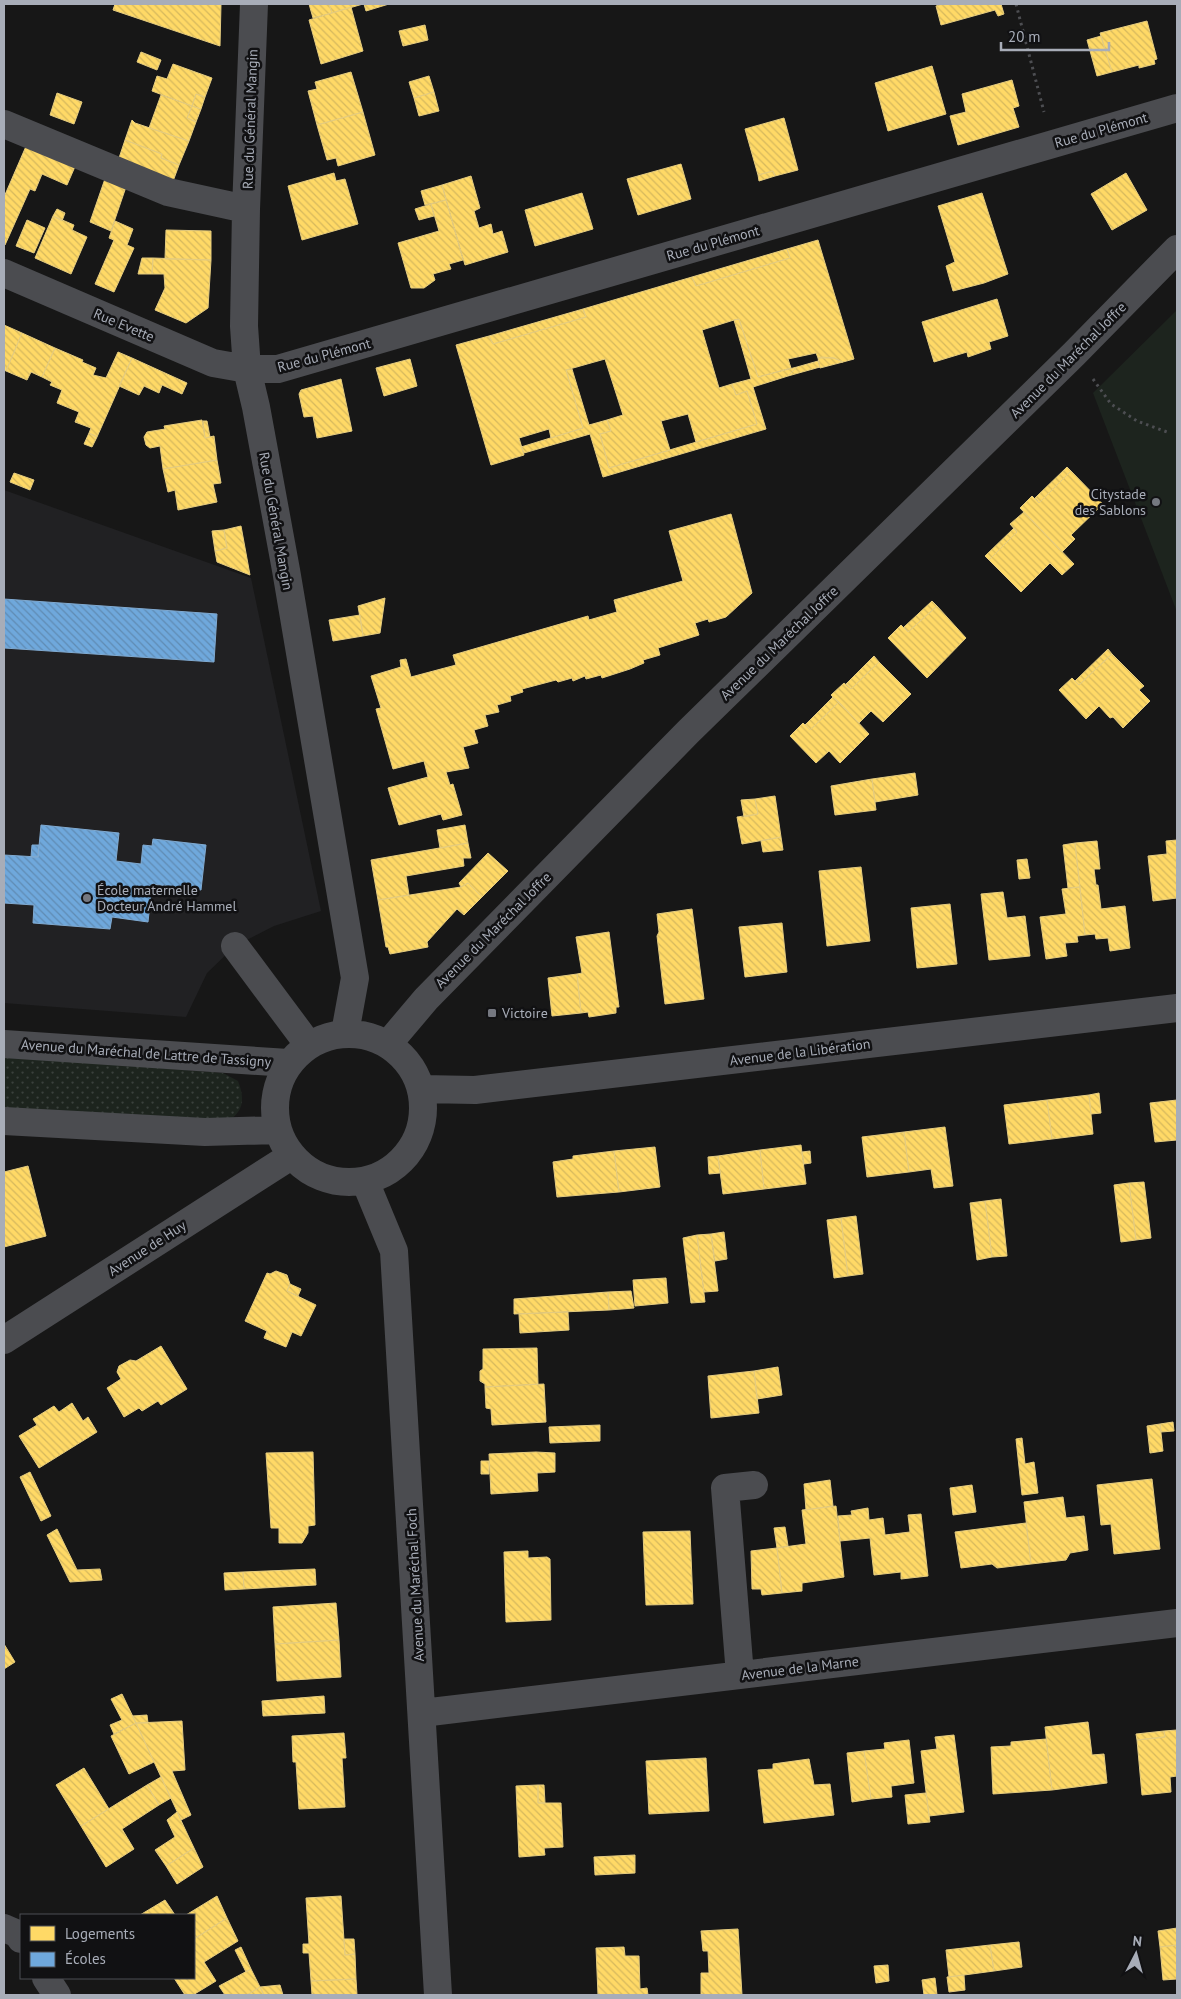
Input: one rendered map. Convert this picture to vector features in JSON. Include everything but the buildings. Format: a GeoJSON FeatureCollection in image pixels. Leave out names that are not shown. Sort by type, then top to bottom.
{"type":"FeatureCollection","features":[{"type":"Feature","properties":{"kind":"street","name":"Rue du Général Mangin"},"geometry":{"type":"LineString","coordinates":[[254,4],[246,209],[244,326],[246,369],[256,407],[356,978],[345,1033]]}},
{"type":"Feature","properties":{"kind":"street","name":"Rue du Plémont"},"geometry":{"type":"LineString","coordinates":[[246,369],[278,370],[1177,108]]}},
{"type":"Feature","properties":{"kind":"street"},"geometry":{"type":"LineString","coordinates":[[4,124],[168,192],[246,209]]}},
{"type":"Feature","properties":{"kind":"street","name":"Avenue du Maréchal Joffre"},"geometry":{"type":"LineString","coordinates":[[388,1044],[426,999],[688,732],[1074,354],[1177,249]]}},
{"type":"Feature","properties":{"kind":"street","name":"Rue Evette"},"geometry":{"type":"LineString","coordinates":[[4,272],[213,363],[246,369]]}},
{"type":"Feature","properties":{"kind":"street"},"geometry":{"type":"LineString","coordinates":[[235,946],[308,1044]]}},
{"type":"Feature","properties":{"kind":"street","name":"Avenue de la Libération"},"geometry":{"type":"LineString","coordinates":[[422,1089],[475,1090],[1177,1008]]}},
{"type":"Feature","properties":{"kind":"street"},"geometry":{"type":"LineString","coordinates":[[345,1033],[367,1035],[388,1044],[409,1063],[422,1089],[423,1119],[413,1147],[392,1169],[365,1181],[338,1182],[312,1173],[291,1156],[277,1130],[275,1095],[288,1063],[308,1044],[326,1036],[345,1033]]}},
{"type":"Feature","properties":{"kind":"street","name":"Avenue du Maréchal de Lattre de Tassigny"},"geometry":{"type":"LineString","coordinates":[[4,1044],[288,1063]]}},
{"type":"Feature","properties":{"kind":"street"},"geometry":{"type":"LineString","coordinates":[[4,1121],[205,1132],[277,1130]]}},
{"type":"Feature","properties":{"kind":"street","name":"Avenue de Huy"},"geometry":{"type":"LineString","coordinates":[[4,1340],[291,1156]]}},
{"type":"Feature","properties":{"kind":"street","name":"Avenue du Maréchal Foch"},"geometry":{"type":"LineString","coordinates":[[365,1181],[394,1251],[438,1995]]}},
{"type":"Feature","properties":{"kind":"street"},"geometry":{"type":"LineString","coordinates":[[740,1675],[725,1488],[754,1485]]}},
{"type":"Feature","properties":{"kind":"street","name":"Avenue de la Marne"},"geometry":{"type":"LineString","coordinates":[[422,1713],[1177,1623]]}},
{"type":"Feature","properties":{"kind":"street"},"geometry":{"type":"LineString","coordinates":[[4,1928],[18,1934],[20,1938]]}},
{"type":"Feature","properties":{"kind":"street"},"geometry":{"type":"LineString","coordinates":[[47,1979],[57,1995]]}},
{"type":"Feature","properties":{"kind":"path"},"geometry":{"type":"LineString","coordinates":[[1016,4],[1052,144]]}},
{"type":"Feature","properties":{"kind":"path"},"geometry":{"type":"LineString","coordinates":[[1074,354],[1111,404],[1137,421],[1167,432]]}},
{"type":"Feature","properties":{"kind":"shaded area","name":"Citystade des Sablons"},"geometry":{"type":"Polygon","coordinates":[[[1177,310],[1177,612],[1093,393],[1177,310]]]}},
{"type":"Feature","properties":{"kind":"shaded area"},"geometry":{"type":"Polygon","coordinates":[[[4,490],[251,578],[321,911],[274,926],[235,946],[207,973],[186,1017],[4,1003],[4,490]]]}},
{"type":"Feature","properties":{"kind":"shaded area"},"geometry":{"type":"Polygon","coordinates":[[[4,1056],[223,1073],[238,1081],[242,1094],[241,1105],[232,1119],[226,1123],[4,1109],[4,1056]]]}},
{"type":"Feature","properties":{"kind":"place","name":"Citystade des Sablons"},"geometry":{"type":"Point","coordinates":[1156,502]}},
{"type":"Feature","properties":{"kind":"place","name":"École maternelle Docteur André Hammel"},"geometry":{"type":"Point","coordinates":[87,898]}},
{"type":"Feature","properties":{"kind":"place","name":"Victoire"},"geometry":{"type":"Point","coordinates":[492,1013]}}]}
